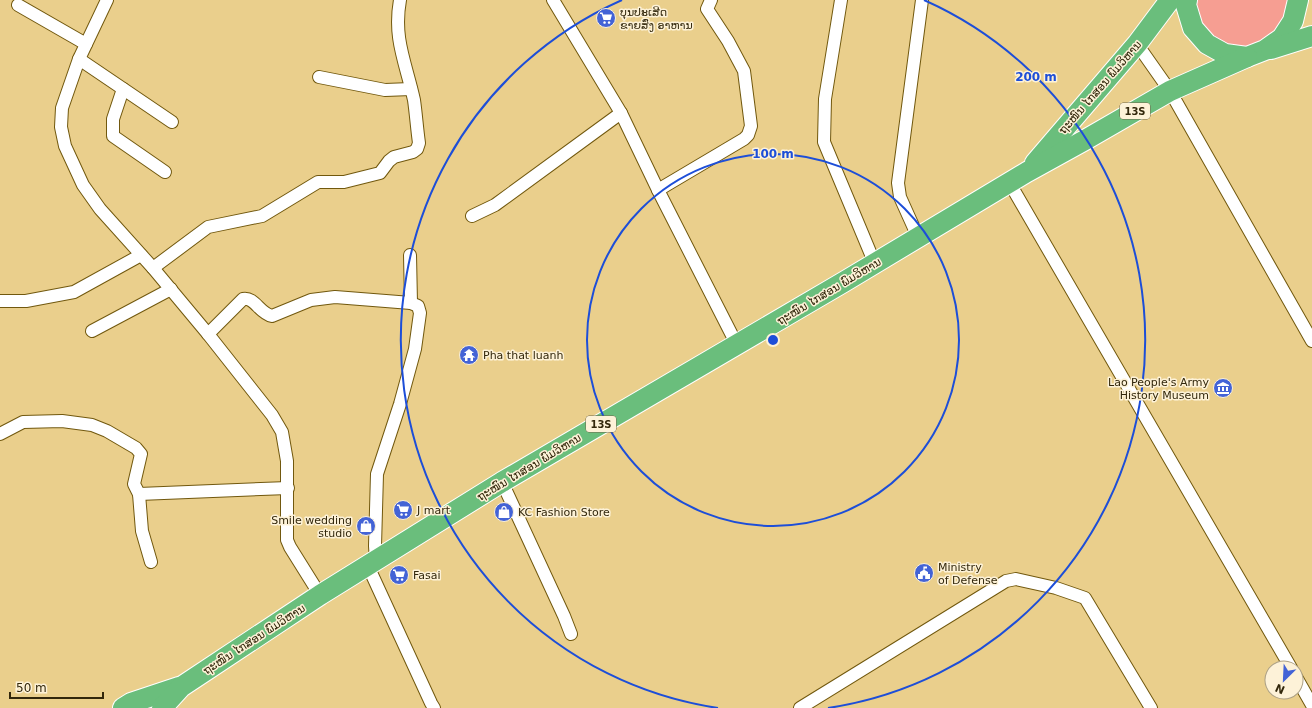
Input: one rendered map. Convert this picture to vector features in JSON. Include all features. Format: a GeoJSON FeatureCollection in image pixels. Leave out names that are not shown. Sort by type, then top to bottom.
{"type":"FeatureCollection","features":[{"type":"Feature","properties":{"kind":"highway","name":"ຖະໜົນ ໄກສອນ ພົມວິຫານ"},"geometry":{"type":"LineString","coordinates":[[1027,172],[1137,44],[1170,0]]}},
{"type":"Feature","properties":{"kind":"highway","name":"13S"},"geometry":{"type":"LineString","coordinates":[[1187,0],[1186,5],[1193,28],[1207,44],[1225,54],[1256,54],[1282,38],[1293,21],[1298,0]]}},
{"type":"Feature","properties":{"kind":"highway","name":"ຖະໜົນ ໄກສອນ ພົມວິຫານ"},"geometry":{"type":"LineString","coordinates":[[123,708],[131,703],[181,686],[320,595],[502,482],[875,264],[1027,172],[1170,91],[1256,54],[1312,36]]}},
{"type":"Feature","properties":{"kind":"highway","name":"ຖະໜົນ ໄກສອນ ພົມວິຫານ"},"geometry":{"type":"LineString","coordinates":[[162,708],[181,686]]}},
{"type":"Feature","properties":{"kind":"street"},"geometry":{"type":"LineString","coordinates":[[107,0],[79,59],[62,108],[61,127],[64,146],[83,185],[100,209],[142,255],[208,334],[272,415],[282,432],[287,461],[288,488],[286,535],[290,547],[320,595]]}},
{"type":"Feature","properties":{"kind":"street"},"geometry":{"type":"LineString","coordinates":[[153,268],[208,227],[262,216],[318,182],[344,182],[380,173],[388,161],[394,157],[413,152],[417,149],[418,143],[414,101],[399,46],[397,17],[400,0]]}},
{"type":"Feature","properties":{"kind":"street"},"geometry":{"type":"LineString","coordinates":[[841,0],[825,99],[824,142],[875,264]]}},
{"type":"Feature","properties":{"kind":"street"},"geometry":{"type":"LineString","coordinates":[[918,237],[900,197],[898,183],[922,0]]}},
{"type":"Feature","properties":{"kind":"street"},"geometry":{"type":"LineString","coordinates":[[557,2],[622,113],[658,190],[737,345]]}},
{"type":"Feature","properties":{"kind":"street"},"geometry":{"type":"LineString","coordinates":[[658,190],[744,139],[750,131],[751,126],[744,71],[705,3]]}},
{"type":"Feature","properties":{"kind":"street"},"geometry":{"type":"LineString","coordinates":[[18,5],[86,44]]}},
{"type":"Feature","properties":{"kind":"street"},"geometry":{"type":"LineString","coordinates":[[1137,44],[1170,91],[1312,341]]}},
{"type":"Feature","properties":{"kind":"street"},"geometry":{"type":"LineString","coordinates":[[79,59],[172,122]]}},
{"type":"Feature","properties":{"kind":"street"},"geometry":{"type":"LineString","coordinates":[[319,77],[384,90],[411,89]]}},
{"type":"Feature","properties":{"kind":"street"},"geometry":{"type":"LineString","coordinates":[[123,89],[113,119],[114,136],[165,172]]}},
{"type":"Feature","properties":{"kind":"street"},"geometry":{"type":"LineString","coordinates":[[472,216],[495,205],[622,113]]}},
{"type":"Feature","properties":{"kind":"street"},"geometry":{"type":"LineString","coordinates":[[1010,182],[1286,660]]}},
{"type":"Feature","properties":{"kind":"street"},"geometry":{"type":"LineString","coordinates":[[0,301],[26,301],[74,292],[142,255]]}},
{"type":"Feature","properties":{"kind":"street"},"geometry":{"type":"LineString","coordinates":[[410,255],[411,303]]}},
{"type":"Feature","properties":{"kind":"street"},"geometry":{"type":"LineString","coordinates":[[92,332],[171,289]]}},
{"type":"Feature","properties":{"kind":"street"},"geometry":{"type":"LineString","coordinates":[[208,334],[243,300],[247,299],[251,300],[266,315],[272,316],[311,300],[335,297],[411,303],[418,306],[420,313],[415,350],[378,474],[375,546],[372,563],[429,706]]}},
{"type":"Feature","properties":{"kind":"street"},"geometry":{"type":"LineString","coordinates":[[0,434],[23,422],[62,421],[92,425],[107,431],[136,448],[140,454],[134,484],[139,494],[142,531],[150,562]]}},
{"type":"Feature","properties":{"kind":"street"},"geometry":{"type":"LineString","coordinates":[[502,482],[571,634]]}},
{"type":"Feature","properties":{"kind":"street"},"geometry":{"type":"LineString","coordinates":[[139,494],[288,488]]}},
{"type":"Feature","properties":{"kind":"street"},"geometry":{"type":"LineString","coordinates":[[800,708],[1006,581],[1016,579],[1056,588],[1085,598],[1151,708]]}},
{"type":"Feature","properties":{"kind":"street"},"geometry":{"type":"LineString","coordinates":[[1304,691],[1312,705]]}},
{"type":"Feature","properties":{"kind":"shaded area"},"geometry":{"type":"Polygon","coordinates":[[[1190,0],[1294,0],[1290,20],[1247,54],[1210,42],[1190,0]]]}},
{"type":"Feature","properties":{"kind":"place","name":"ບຸນປະເສີດ ຂາຍສົ່ງ ອາຫານ"},"geometry":{"type":"Point","coordinates":[606,18]}},
{"type":"Feature","properties":{"kind":"place","name":"Pha that luanh"},"geometry":{"type":"Point","coordinates":[469,355]}},
{"type":"Feature","properties":{"kind":"place","name":"Lao People's Army History Museum"},"geometry":{"type":"Point","coordinates":[1223,388]}},
{"type":"Feature","properties":{"kind":"place","name":"J mart"},"geometry":{"type":"Point","coordinates":[403,510]}},
{"type":"Feature","properties":{"kind":"place","name":"KC Fashion Store"},"geometry":{"type":"Point","coordinates":[504,512]}},
{"type":"Feature","properties":{"kind":"place","name":"Smile wedding studio"},"geometry":{"type":"Point","coordinates":[366,526]}},
{"type":"Feature","properties":{"kind":"place","name":"Ministry of Defense"},"geometry":{"type":"Point","coordinates":[924,573]}},
{"type":"Feature","properties":{"kind":"place","name":"Fasai"},"geometry":{"type":"Point","coordinates":[399,575]}}]}
